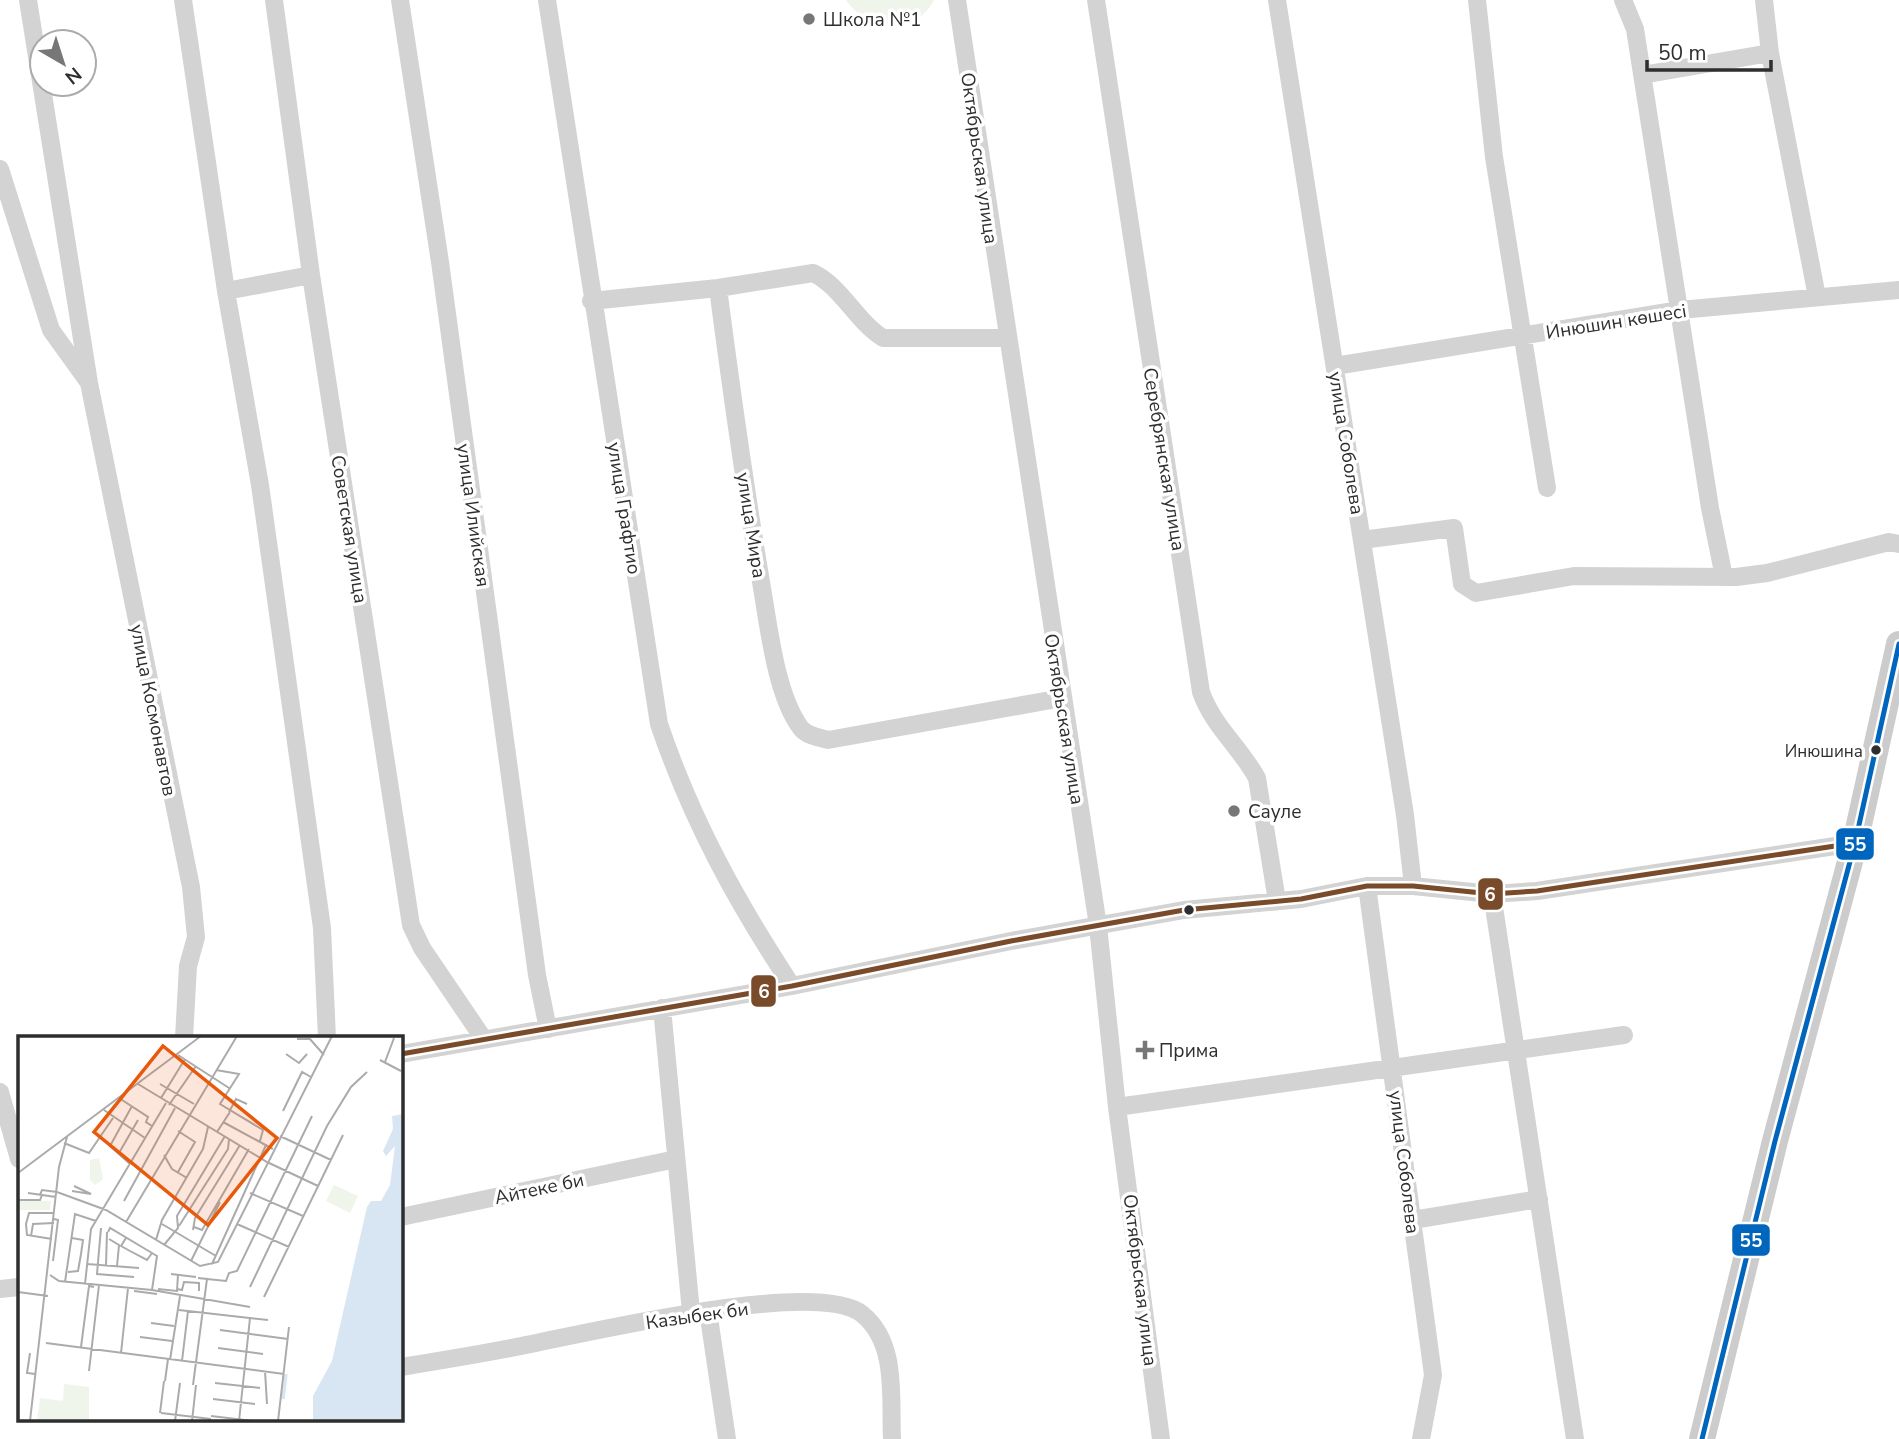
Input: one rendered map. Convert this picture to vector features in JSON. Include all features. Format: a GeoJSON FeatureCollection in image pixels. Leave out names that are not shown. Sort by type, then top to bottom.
{"type":"FeatureCollection","features":[{"type":"Feature","properties":{"kind":"main road"},"geometry":{"type":"LineString","coordinates":[[1702,1439],[1775,1141],[1855,843],[1899,644]]}},
{"type":"Feature","properties":{"kind":"street","name":"улица Космонавтов"},"geometry":{"type":"LineString","coordinates":[[28,0],[89,383],[191,887],[196,937],[188,966],[184,1036]]}},
{"type":"Feature","properties":{"kind":"street"},"geometry":{"type":"LineString","coordinates":[[183,0],[226,290],[262,499],[322,928],[327,1036]]}},
{"type":"Feature","properties":{"kind":"street","name":"Советская улица"},"geometry":{"type":"LineString","coordinates":[[274,0],[311,275],[411,925],[422,948],[483,1038]]}},
{"type":"Feature","properties":{"kind":"street","name":"улица Илийская"},"geometry":{"type":"LineString","coordinates":[[400,0],[440,262],[537,975],[548,1029]]}},
{"type":"Feature","properties":{"kind":"street","name":"улица Графтио"},"geometry":{"type":"LineString","coordinates":[[547,0],[591,300],[659,724],[678,780],[737,902],[792,986]]}},
{"type":"Feature","properties":{"kind":"street","name":"Октябрьская улица"},"geometry":{"type":"LineString","coordinates":[[957,0],[1006,338],[1098,926],[1117,1107],[1161,1439]]}},
{"type":"Feature","properties":{"kind":"street","name":"Серебрянская улица"},"geometry":{"type":"LineString","coordinates":[[1096,0],[1201,692],[1208,712],[1224,736],[1248,761],[1257,778],[1277,901]]}},
{"type":"Feature","properties":{"kind":"street","name":"улица Соболева"},"geometry":{"type":"LineString","coordinates":[[1277,0],[1403,802],[1413,886]]}},
{"type":"Feature","properties":{"kind":"street"},"geometry":{"type":"LineString","coordinates":[[1477,0],[1494,157],[1525,335],[1547,488]]}},
{"type":"Feature","properties":{"kind":"street"},"geometry":{"type":"LineString","coordinates":[[1623,0],[1635,29],[1710,508],[1724,577]]}},
{"type":"Feature","properties":{"kind":"street"},"geometry":{"type":"LineString","coordinates":[[1764,0],[1770,53],[1817,297]]}},
{"type":"Feature","properties":{"kind":"street"},"geometry":{"type":"LineString","coordinates":[[1642,75],[1770,53]]}},
{"type":"Feature","properties":{"kind":"street","name":"улица Космонавтов"},"geometry":{"type":"LineString","coordinates":[[0,169],[51,330],[89,383]]}},
{"type":"Feature","properties":{"kind":"street"},"geometry":{"type":"LineString","coordinates":[[591,300],[718,288],[813,273],[824,278],[866,327],[883,338],[1006,338]]}},
{"type":"Feature","properties":{"kind":"street"},"geometry":{"type":"LineString","coordinates":[[226,290],[311,275]]}},
{"type":"Feature","properties":{"kind":"street","name":"улица Мира"},"geometry":{"type":"LineString","coordinates":[[718,288],[744,481],[770,633],[785,695],[800,727],[809,735],[828,740],[1062,698]]}},
{"type":"Feature","properties":{"kind":"street","name":"Инюшин көшесі"},"geometry":{"type":"LineString","coordinates":[[1335,366],[1680,310],[1899,290]]}},
{"type":"Feature","properties":{"kind":"street"},"geometry":{"type":"LineString","coordinates":[[1362,540],[1454,528],[1462,584],[1476,593],[1574,576],[1724,577],[1767,573],[1889,542],[1899,544]]}},
{"type":"Feature","properties":{"kind":"street"},"geometry":{"type":"LineString","coordinates":[[402,1054],[792,986],[1184,910],[1277,901],[1367,886],[1413,886],[1492,894],[1602,882],[1855,843]]}},
{"type":"Feature","properties":{"kind":"street","name":"улица Соболева"},"geometry":{"type":"LineString","coordinates":[[1367,886],[1433,1376],[1421,1439]]}},
{"type":"Feature","properties":{"kind":"street"},"geometry":{"type":"LineString","coordinates":[[1492,894],[1575,1439]]}},
{"type":"Feature","properties":{"kind":"street"},"geometry":{"type":"LineString","coordinates":[[662,1008],[676,1159],[699,1311],[727,1439]]}},
{"type":"Feature","properties":{"kind":"street"},"geometry":{"type":"LineString","coordinates":[[1117,1107],[1624,1035]]}},
{"type":"Feature","properties":{"kind":"street"},"geometry":{"type":"LineString","coordinates":[[0,1092],[18,1156]]}},
{"type":"Feature","properties":{"kind":"street","name":"Айтеке би"},"geometry":{"type":"LineString","coordinates":[[402,1217],[676,1159]]}},
{"type":"Feature","properties":{"kind":"street"},"geometry":{"type":"LineString","coordinates":[[1413,1220],[1539,1199]]}},
{"type":"Feature","properties":{"kind":"street"},"geometry":{"type":"LineString","coordinates":[[0,1289],[18,1287]]}},
{"type":"Feature","properties":{"kind":"street","name":"Казыбек би"},"geometry":{"type":"LineString","coordinates":[[402,1367],[699,1311],[817,1301],[848,1306],[862,1315],[879,1333],[888,1356],[892,1439]]}},
{"type":"Feature","properties":{"kind":"shaded area"},"geometry":{"type":"Polygon","coordinates":[[[846,0],[934,0],[926,12],[915,20],[891,26],[866,18],[846,0]]]}},
{"type":"Feature","properties":{"kind":"transit line","name":"55"},"geometry":{"type":"LineString","coordinates":[[1702,1439],[1775,1141],[1855,843],[1899,644]]}},
{"type":"Feature","properties":{"kind":"transit line","name":"6"},"geometry":{"type":"LineString","coordinates":[[402,1054],[792,986],[1011,941],[1184,910],[1301,899],[1367,886],[1413,886],[1492,894],[1537,891],[1855,843]]}},
{"type":"Feature","properties":{"kind":"place","name":"Школа №1"},"geometry":{"type":"Point","coordinates":[809,19]}},
{"type":"Feature","properties":{"kind":"place","name":"Инюшина"},"geometry":{"type":"Point","coordinates":[1876,750]}},
{"type":"Feature","properties":{"kind":"place","name":"Сауле"},"geometry":{"type":"Point","coordinates":[1234,811]}},
{"type":"Feature","properties":{"kind":"place","name":"Прима"},"geometry":{"type":"Point","coordinates":[1145,1050]}}]}
